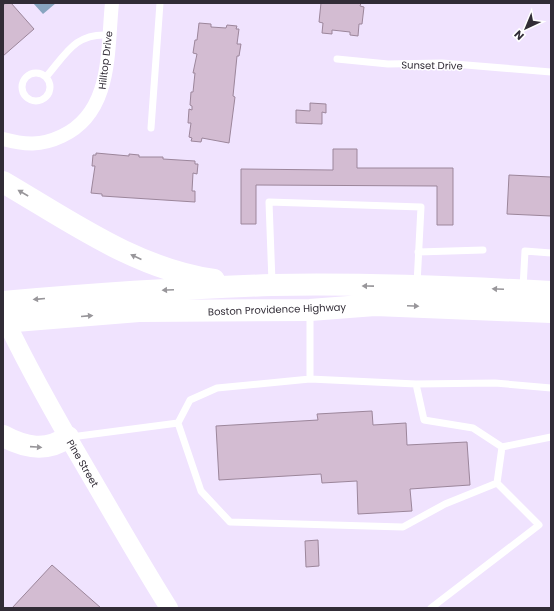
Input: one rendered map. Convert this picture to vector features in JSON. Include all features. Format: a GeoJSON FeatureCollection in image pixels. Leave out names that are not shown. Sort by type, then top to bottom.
{"type":"FeatureCollection","features":[{"type":"Feature","properties":{"kind":"main road"},"geometry":{"type":"LineString","coordinates":[[3,182],[137,258],[169,270],[200,278],[264,286]]}},
{"type":"Feature","properties":{"kind":"main road"},"geometry":{"type":"LineString","coordinates":[[4,315],[140,292],[264,286],[416,286],[551,292]]}},
{"type":"Feature","properties":{"kind":"main road","name":"Boston Providence Highway"},"geometry":{"type":"LineString","coordinates":[[4,315],[139,311],[310,310],[375,305],[551,312]]}},
{"type":"Feature","properties":{"kind":"main road"},"geometry":{"type":"LineString","coordinates":[[3,436],[14,442],[36,448],[49,446],[68,437]]}},
{"type":"Feature","properties":{"kind":"street","name":"Hilltop Drive"},"geometry":{"type":"LineString","coordinates":[[3,139],[24,144],[50,141],[66,134],[87,118],[94,110],[100,95],[105,72],[112,3]]}},
{"type":"Feature","properties":{"kind":"street","name":"Pine Street"},"geometry":{"type":"LineString","coordinates":[[4,315],[25,363],[137,557],[169,608]]}},
{"type":"Feature","properties":{"kind":"lane"},"geometry":{"type":"LineString","coordinates":[[150,128],[160,3]]}},
{"type":"Feature","properties":{"kind":"lane"},"geometry":{"type":"LineString","coordinates":[[46,77],[80,40],[92,34],[108,35]]}},
{"type":"Feature","properties":{"kind":"lane","name":"Sunset Drive"},"geometry":{"type":"LineString","coordinates":[[337,59],[396,64],[442,63],[551,72]]}},
{"type":"Feature","properties":{"kind":"lane"},"geometry":{"type":"LineString","coordinates":[[37,73],[46,77],[50,85],[50,89],[46,98],[37,101],[28,98],[22,91],[25,78],[37,73]]}},
{"type":"Feature","properties":{"kind":"lane"},"geometry":{"type":"LineString","coordinates":[[264,286],[269,202],[421,207],[416,286]]}},
{"type":"Feature","properties":{"kind":"lane"},"geometry":{"type":"LineString","coordinates":[[418,252],[483,250]]}},
{"type":"Feature","properties":{"kind":"lane"},"geometry":{"type":"LineString","coordinates":[[522,290],[525,251],[551,253]]}},
{"type":"Feature","properties":{"kind":"lane"},"geometry":{"type":"LineString","coordinates":[[310,310],[310,379]]}},
{"type":"Feature","properties":{"kind":"lane"},"geometry":{"type":"LineString","coordinates":[[497,483],[445,504],[403,527],[230,522],[202,491],[178,423],[190,400],[217,388],[310,379],[416,384],[495,383],[551,388]]}},
{"type":"Feature","properties":{"kind":"lane"},"geometry":{"type":"LineString","coordinates":[[416,384],[424,420],[473,428],[502,447],[551,437]]}},
{"type":"Feature","properties":{"kind":"lane"},"geometry":{"type":"LineString","coordinates":[[68,437],[178,423]]}},
{"type":"Feature","properties":{"kind":"lane"},"geometry":{"type":"LineString","coordinates":[[497,483],[502,447]]}},
{"type":"Feature","properties":{"kind":"lane"},"geometry":{"type":"LineString","coordinates":[[431,608],[539,525],[497,483]]}},
{"type":"Feature","properties":{"kind":"water"},"geometry":{"type":"Polygon","coordinates":[[[33,3],[56,3],[43,14],[33,3]]]}},
{"type":"Feature","properties":{"kind":"building"},"geometry":{"type":"Polygon","coordinates":[[[6,3],[11,3],[34,29],[3,56],[3,5],[6,3]]]}},
{"type":"Feature","properties":{"kind":"building"},"geometry":{"type":"Polygon","coordinates":[[[321,3],[361,3],[360,6],[364,7],[362,24],[359,24],[358,36],[350,35],[350,32],[332,30],[332,34],[322,33],[323,23],[319,22],[321,3]]]}},
{"type":"Feature","properties":{"kind":"building"},"geometry":{"type":"Polygon","coordinates":[[[199,23],[211,24],[211,27],[226,28],[227,25],[237,26],[236,29],[239,29],[237,44],[241,44],[239,56],[237,56],[233,96],[235,97],[229,143],[202,138],[201,142],[191,141],[192,138],[189,137],[191,123],[188,123],[189,109],[192,110],[192,106],[190,105],[191,92],[193,92],[195,73],[193,73],[197,54],[193,53],[195,40],[197,40],[199,23]]]}},
{"type":"Feature","properties":{"kind":"building"},"geometry":{"type":"Polygon","coordinates":[[[310,103],[326,104],[326,113],[322,112],[322,124],[296,123],[296,110],[310,111],[310,103]]]}},
{"type":"Feature","properties":{"kind":"building"},"geometry":{"type":"Polygon","coordinates":[[[333,149],[357,149],[357,168],[453,168],[453,225],[437,225],[437,186],[256,185],[256,224],[241,224],[241,169],[333,170],[333,149]]]}},
{"type":"Feature","properties":{"kind":"building"},"geometry":{"type":"Polygon","coordinates":[[[96,153],[129,156],[129,154],[139,155],[139,157],[163,157],[163,159],[195,161],[195,164],[198,164],[197,174],[193,173],[192,191],[195,191],[195,202],[102,196],[102,194],[91,193],[95,166],[92,166],[93,155],[96,155],[96,153]]]}},
{"type":"Feature","properties":{"kind":"building"},"geometry":{"type":"Polygon","coordinates":[[[509,175],[551,177],[551,216],[507,214],[509,175]]]}},
{"type":"Feature","properties":{"kind":"building"},"geometry":{"type":"Polygon","coordinates":[[[372,411],[373,425],[406,423],[407,445],[467,442],[470,485],[410,489],[412,511],[358,514],[357,481],[322,483],[321,474],[219,480],[216,426],[318,420],[317,414],[372,411]]]}},
{"type":"Feature","properties":{"kind":"building"},"geometry":{"type":"Polygon","coordinates":[[[318,540],[319,566],[306,567],[305,541],[318,540]]]}},
{"type":"Feature","properties":{"kind":"building"},"geometry":{"type":"Polygon","coordinates":[[[52,565],[101,608],[12,608],[52,565]]]}}]}
